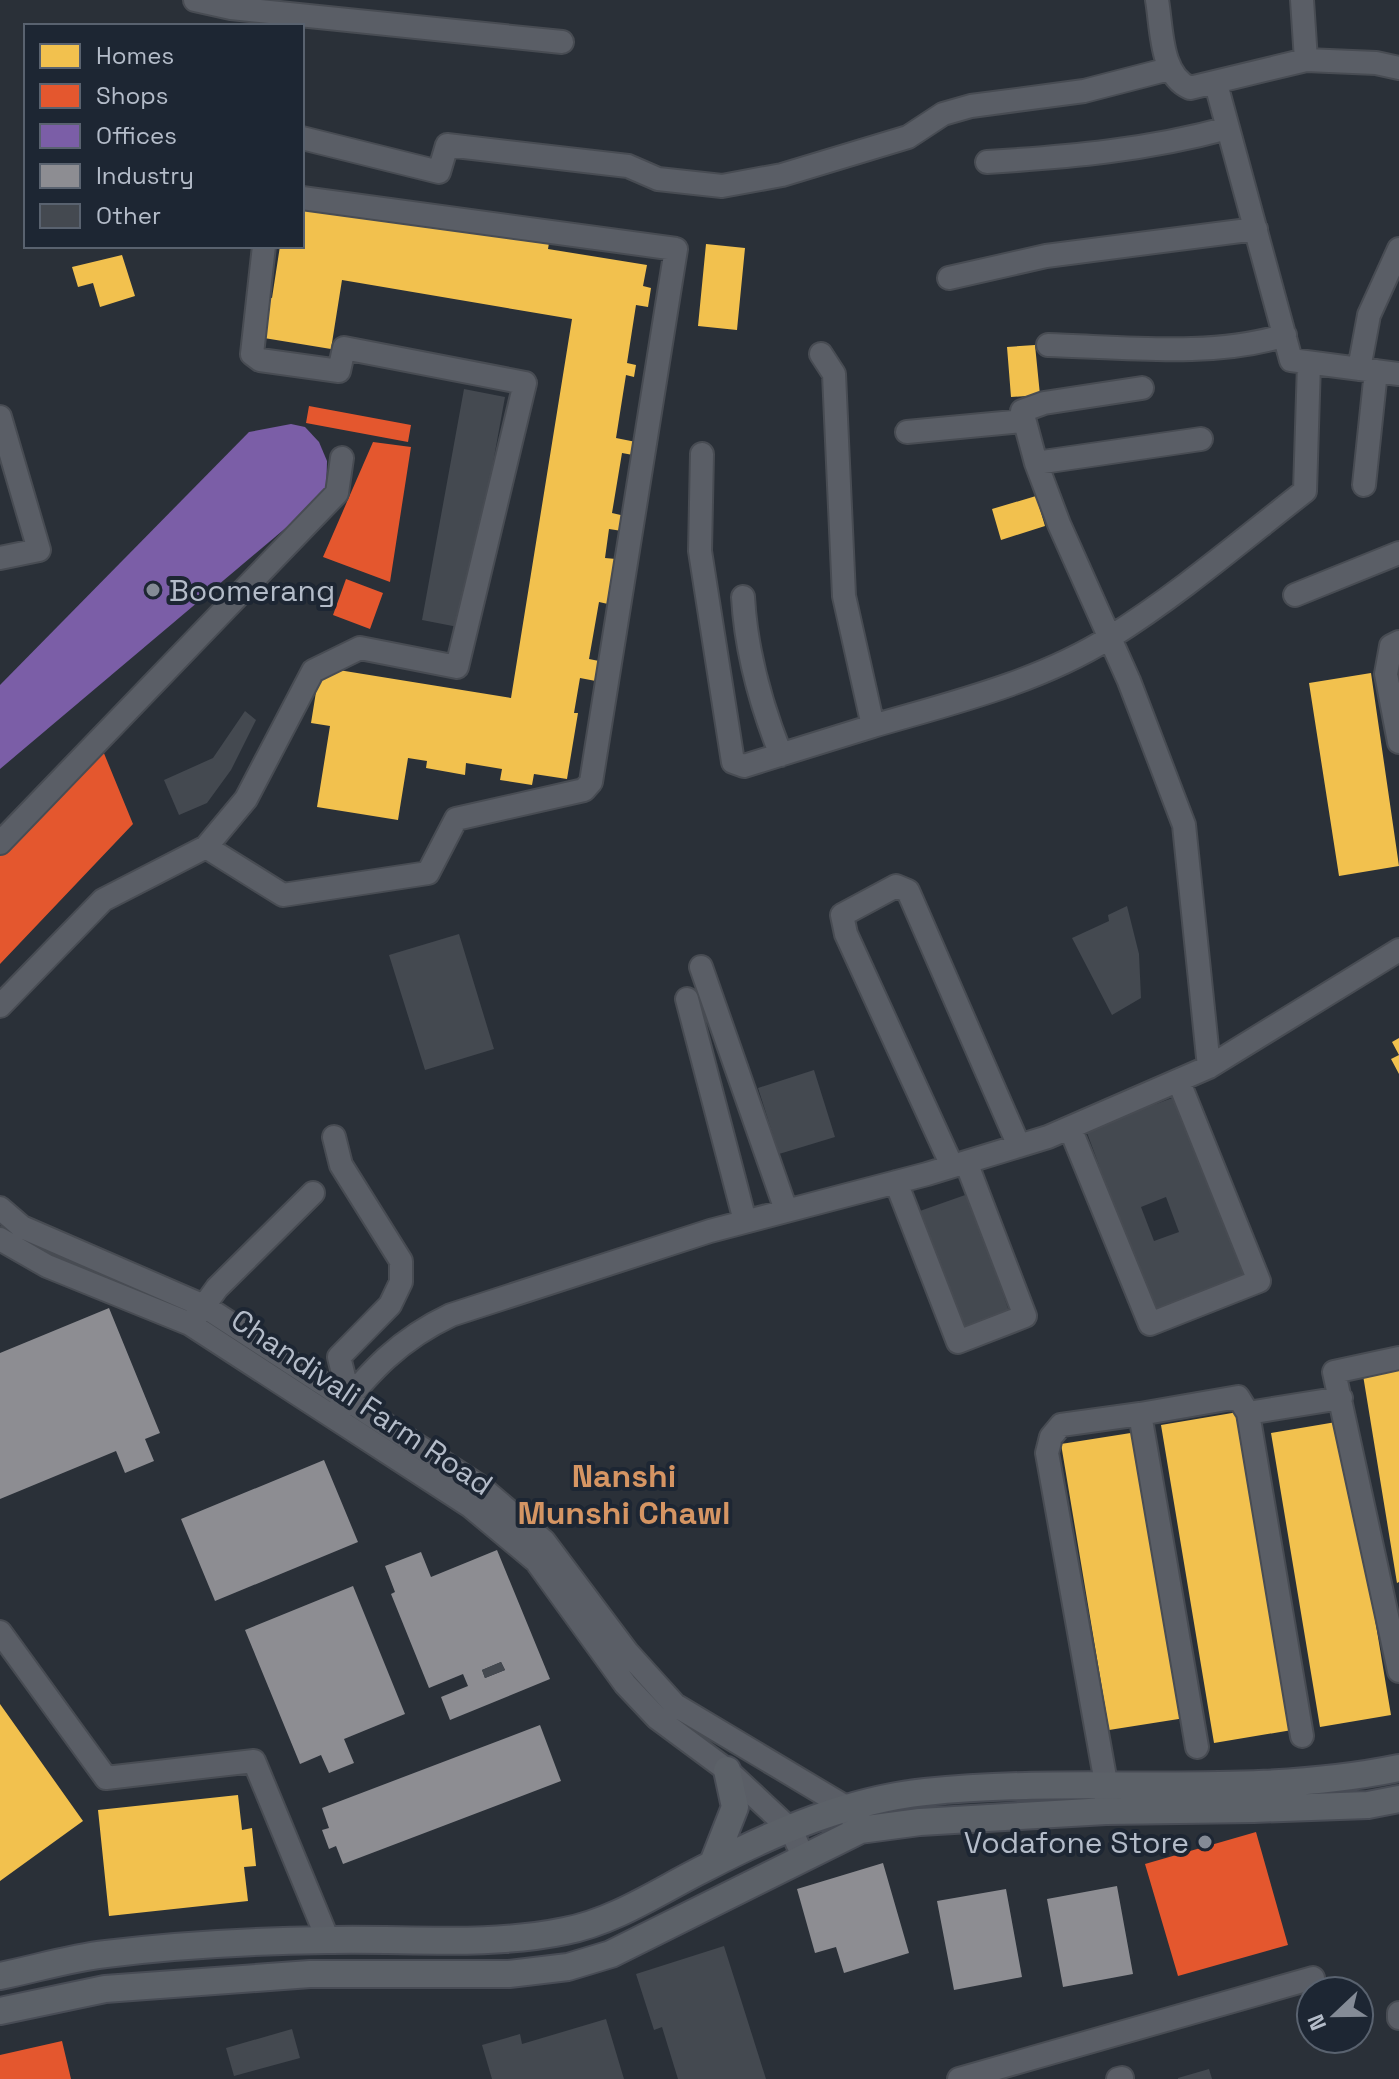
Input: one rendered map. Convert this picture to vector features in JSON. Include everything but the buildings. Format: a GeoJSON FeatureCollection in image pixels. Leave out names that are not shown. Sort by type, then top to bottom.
{"type":"FeatureCollection","features":[{"type":"Feature","properties":{"kind":"main road"},"geometry":{"type":"LineString","coordinates":[[0,1976],[103,1954],[318,1940],[503,1937],[564,1932],[605,1920],[713,1863],[844,1806],[925,1792],[1106,1783],[1252,1783],[1359,1776],[1399,1768]]}},
{"type":"Feature","properties":{"kind":"main road"},"geometry":{"type":"LineString","coordinates":[[713,1863],[735,1807],[727,1770]]}},
{"type":"Feature","properties":{"kind":"main road"},"geometry":{"type":"LineString","coordinates":[[0,2011],[105,1989],[310,1974],[509,1974],[568,1967],[611,1954],[860,1830],[920,1822],[1106,1811],[1311,1807],[1399,1799]]}},
{"type":"Feature","properties":{"kind":"main road"},"geometry":{"type":"LineString","coordinates":[[310,1974],[318,1940]]}},
{"type":"Feature","properties":{"kind":"street"},"geometry":{"type":"LineString","coordinates":[[195,0],[298,7],[562,42]]}},
{"type":"Feature","properties":{"kind":"street"},"geometry":{"type":"LineString","coordinates":[[1157,0],[1169,69],[1178,83],[1190,88],[1306,60],[1376,63],[1399,68]]}},
{"type":"Feature","properties":{"kind":"street"},"geometry":{"type":"LineString","coordinates":[[1302,0],[1306,60]]}},
{"type":"Feature","properties":{"kind":"street"},"geometry":{"type":"LineString","coordinates":[[304,138],[439,172],[447,145],[628,166],[658,179],[722,186],[782,175],[908,137],[943,114],[971,106],[1084,91],[1169,69]]}},
{"type":"Feature","properties":{"kind":"street"},"geometry":{"type":"LineString","coordinates":[[1216,84],[1291,360],[1399,374]]}},
{"type":"Feature","properties":{"kind":"street"},"geometry":{"type":"LineString","coordinates":[[987,162],[1107,154],[1164,145],[1228,128]]}},
{"type":"Feature","properties":{"kind":"street"},"geometry":{"type":"LineString","coordinates":[[206,847],[283,895],[428,873],[456,819],[584,790],[591,782],[676,249],[304,198]]}},
{"type":"Feature","properties":{"kind":"street"},"geometry":{"type":"LineString","coordinates":[[949,278],[1046,256],[1096,253],[1256,229]]}},
{"type":"Feature","properties":{"kind":"street"},"geometry":{"type":"LineString","coordinates":[[0,1006],[103,900],[206,847],[246,799],[313,671],[360,648],[457,667],[525,383],[344,348],[339,371],[260,360],[252,354],[264,248]]}},
{"type":"Feature","properties":{"kind":"street"},"geometry":{"type":"LineString","coordinates":[[1364,485],[1369,315],[1399,249]]}},
{"type":"Feature","properties":{"kind":"street"},"geometry":{"type":"LineString","coordinates":[[1048,345],[1195,346],[1269,340],[1285,335]]}},
{"type":"Feature","properties":{"kind":"street"},"geometry":{"type":"LineString","coordinates":[[821,354],[834,374],[844,596],[873,726]]}},
{"type":"Feature","properties":{"kind":"street"},"geometry":{"type":"LineString","coordinates":[[702,454],[700,551],[733,762],[744,766],[978,695],[1108,639],[1219,559],[1305,491],[1309,363]]}},
{"type":"Feature","properties":{"kind":"street"},"geometry":{"type":"LineString","coordinates":[[1142,388],[1044,403],[1022,411],[1036,463],[1108,639],[1129,681],[1184,825],[1209,1067]]}},
{"type":"Feature","properties":{"kind":"street"},"geometry":{"type":"LineString","coordinates":[[0,417],[39,550],[0,558]]}},
{"type":"Feature","properties":{"kind":"street"},"geometry":{"type":"LineString","coordinates":[[907,432],[1024,421]]}},
{"type":"Feature","properties":{"kind":"street"},"geometry":{"type":"LineString","coordinates":[[1036,463],[1201,439]]}},
{"type":"Feature","properties":{"kind":"street"},"geometry":{"type":"LineString","coordinates":[[0,843],[337,493],[342,458]]}},
{"type":"Feature","properties":{"kind":"street"},"geometry":{"type":"LineString","coordinates":[[1295,595],[1399,553]]}},
{"type":"Feature","properties":{"kind":"street"},"geometry":{"type":"LineString","coordinates":[[743,597],[744,627],[760,695],[781,755]]}},
{"type":"Feature","properties":{"kind":"street"},"geometry":{"type":"LineString","coordinates":[[1399,642],[1391,646],[1386,674],[1399,742]]}},
{"type":"Feature","properties":{"kind":"street"},"geometry":{"type":"LineString","coordinates":[[896,1182],[958,1342],[1025,1316],[959,1164],[846,934],[842,915],[896,886],[908,891],[1019,1146]]}},
{"type":"Feature","properties":{"kind":"street"},"geometry":{"type":"LineString","coordinates":[[334,1415],[382,1359],[415,1332],[451,1315],[745,1221],[959,1164],[1070,1128],[1209,1067],[1399,950]]}},
{"type":"Feature","properties":{"kind":"street"},"geometry":{"type":"LineString","coordinates":[[701,967],[786,1210]]}},
{"type":"Feature","properties":{"kind":"street"},"geometry":{"type":"LineString","coordinates":[[687,999],[745,1221]]}},
{"type":"Feature","properties":{"kind":"street"},"geometry":{"type":"LineString","coordinates":[[1070,1128],[1150,1324],[1259,1281],[1179,1082]]}},
{"type":"Feature","properties":{"kind":"street"},"geometry":{"type":"LineString","coordinates":[[334,1137],[341,1165],[401,1261],[401,1282],[390,1305],[339,1357],[349,1397]]}},
{"type":"Feature","properties":{"kind":"street"},"geometry":{"type":"LineString","coordinates":[[197,1315],[217,1288],[313,1193]]}},
{"type":"Feature","properties":{"kind":"street"},"geometry":{"type":"LineString","coordinates":[[0,1208],[22,1227],[197,1315],[349,1397],[481,1487],[544,1541],[568,1589],[675,1705],[844,1806],[860,1830]]}},
{"type":"Feature","properties":{"kind":"street","name":"Chandivali Farm Road"},"geometry":{"type":"LineString","coordinates":[[0,1239],[47,1266],[197,1315],[334,1415],[470,1506],[568,1589],[625,1684],[657,1718],[727,1770],[791,1830],[803,1856]]}},
{"type":"Feature","properties":{"kind":"street"},"geometry":{"type":"LineString","coordinates":[[1399,1358],[1334,1372],[1399,1671]]}},
{"type":"Feature","properties":{"kind":"street"},"geometry":{"type":"LineString","coordinates":[[1106,1811],[1106,1783],[1047,1453],[1051,1437],[1061,1425],[1238,1397],[1248,1413],[1302,1736]]}},
{"type":"Feature","properties":{"kind":"street"},"geometry":{"type":"LineString","coordinates":[[1248,1413],[1341,1398]]}},
{"type":"Feature","properties":{"kind":"street"},"geometry":{"type":"LineString","coordinates":[[1140,1414],[1197,1747]]}},
{"type":"Feature","properties":{"kind":"street"},"geometry":{"type":"LineString","coordinates":[[0,1632],[106,1778],[254,1761],[318,1940]]}},
{"type":"Feature","properties":{"kind":"street"},"geometry":{"type":"LineString","coordinates":[[959,2079],[1295,1983]]}},
{"type":"Feature","properties":{"kind":"place","name":"Boomerang"},"geometry":{"type":"Point","coordinates":[153,590]}},
{"type":"Feature","properties":{"kind":"place","name":"Vodafone Store"},"geometry":{"type":"Point","coordinates":[1205,1842]}},
{"type":"Feature","properties":{"kind":"district","name":"Nanshi Munshi Chawl"},"geometry":{"type":"Point","coordinates":[624,1494]}}]}
